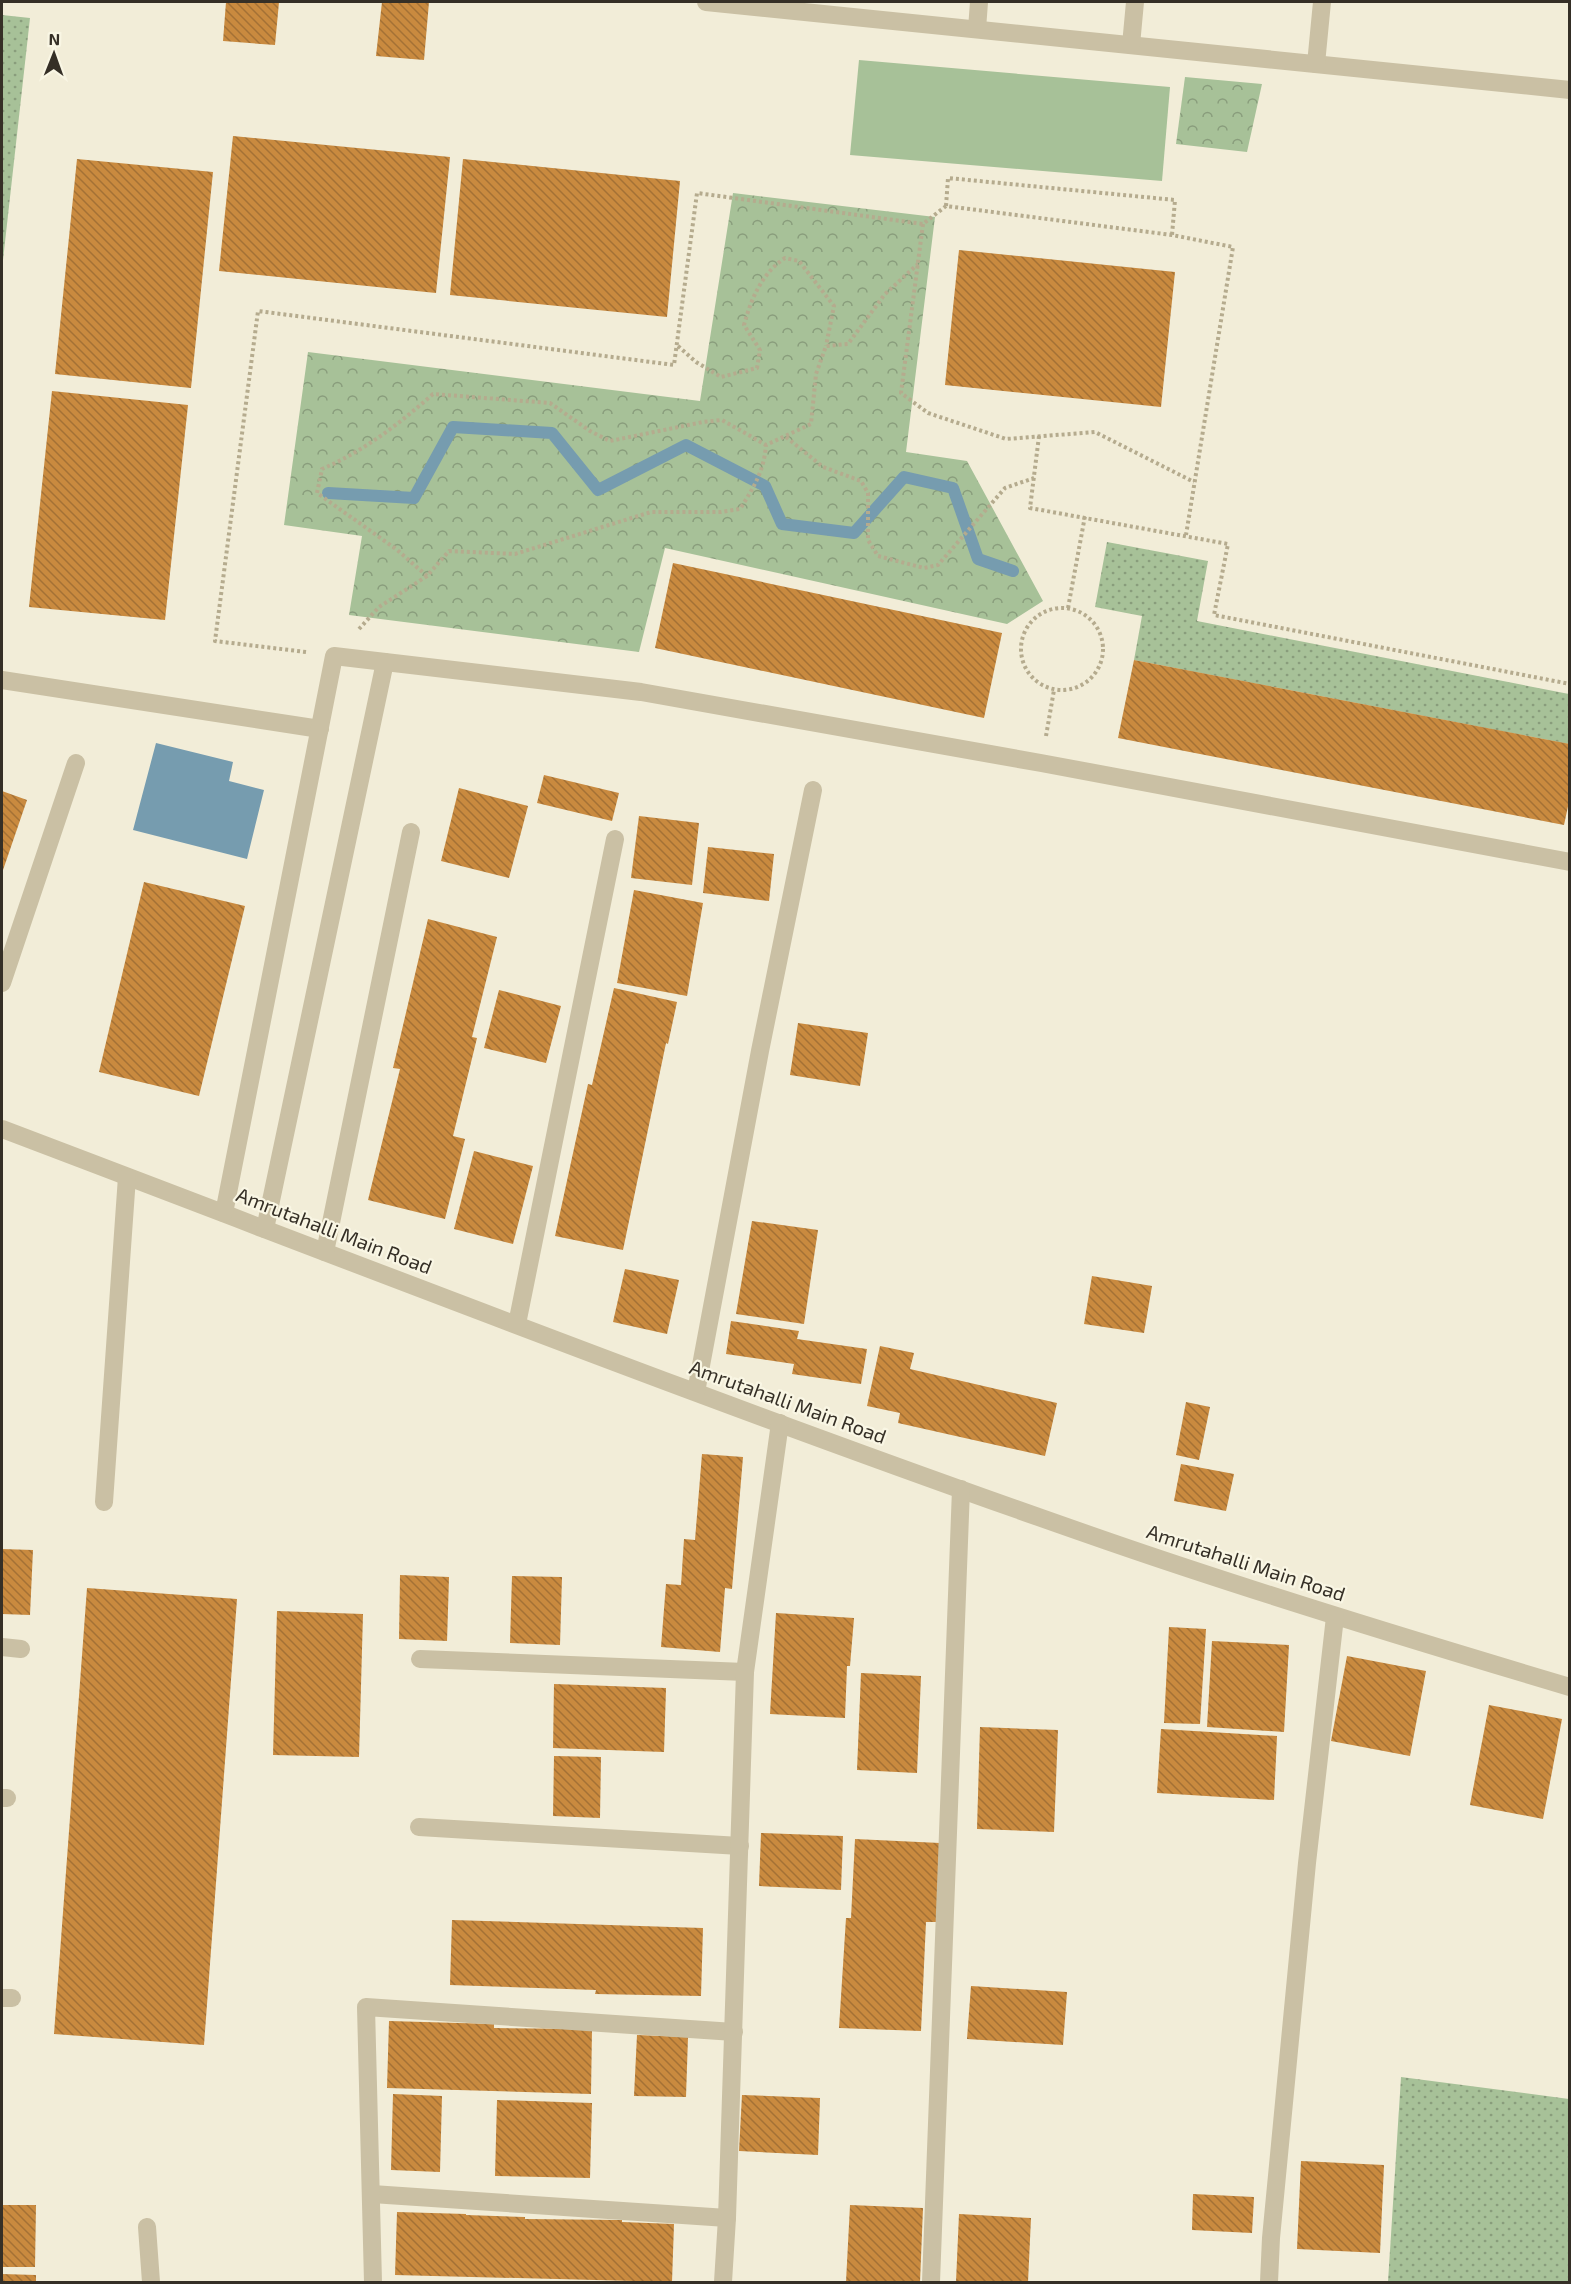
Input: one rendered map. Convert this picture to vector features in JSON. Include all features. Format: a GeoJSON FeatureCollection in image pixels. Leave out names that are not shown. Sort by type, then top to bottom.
{"type":"FeatureCollection","features":[{"type":"Feature","properties":{"kind":"street"},"geometry":{"type":"LineString","coordinates":[[706,2],[824,7],[976,29],[1569,90]]}},
{"type":"Feature","properties":{"kind":"street"},"geometry":{"type":"LineString","coordinates":[[976,29],[979,2]]}},
{"type":"Feature","properties":{"kind":"street"},"geometry":{"type":"LineString","coordinates":[[1131,45],[1136,2]]}},
{"type":"Feature","properties":{"kind":"street"},"geometry":{"type":"LineString","coordinates":[[1317,64],[1322,2]]}},
{"type":"Feature","properties":{"kind":"street"},"geometry":{"type":"LineString","coordinates":[[224,1214],[334,656],[641,692],[1041,763],[1569,862]]}},
{"type":"Feature","properties":{"kind":"street"},"geometry":{"type":"LineString","coordinates":[[265,1229],[385,662]]}},
{"type":"Feature","properties":{"kind":"street"},"geometry":{"type":"LineString","coordinates":[[2,680],[320,729]]}},
{"type":"Feature","properties":{"kind":"street"},"geometry":{"type":"LineString","coordinates":[[2,983],[76,763]]}},
{"type":"Feature","properties":{"kind":"street"},"geometry":{"type":"LineString","coordinates":[[696,1392],[760,1051],[813,790]]}},
{"type":"Feature","properties":{"kind":"street"},"geometry":{"type":"LineString","coordinates":[[325,1252],[411,832]]}},
{"type":"Feature","properties":{"kind":"street"},"geometry":{"type":"LineString","coordinates":[[517,1324],[615,839]]}},
{"type":"Feature","properties":{"kind":"street","name":"Amrutahalli Main Road"},"geometry":{"type":"LineString","coordinates":[[2,1130],[780,1424],[1107,1541],[1335,1617],[1569,1688]]}},
{"type":"Feature","properties":{"kind":"street"},"geometry":{"type":"LineString","coordinates":[[104,1502],[127,1177]]}},
{"type":"Feature","properties":{"kind":"street"},"geometry":{"type":"LineString","coordinates":[[723,2283],[734,2032],[745,1672],[780,1424]]}},
{"type":"Feature","properties":{"kind":"street"},"geometry":{"type":"LineString","coordinates":[[931,2283],[962,1489]]}},
{"type":"Feature","properties":{"kind":"street"},"geometry":{"type":"LineString","coordinates":[[1269,2283],[1272,2227],[1306,1874],[1335,1617]]}},
{"type":"Feature","properties":{"kind":"street"},"geometry":{"type":"LineString","coordinates":[[2,1647],[21,1649]]}},
{"type":"Feature","properties":{"kind":"street"},"geometry":{"type":"LineString","coordinates":[[420,1659],[745,1672]]}},
{"type":"Feature","properties":{"kind":"street"},"geometry":{"type":"LineString","coordinates":[[419,1827],[740,1846]]}},
{"type":"Feature","properties":{"kind":"street"},"geometry":{"type":"LineString","coordinates":[[373,2283],[366,2007],[734,2032]]}},
{"type":"Feature","properties":{"kind":"street"},"geometry":{"type":"LineString","coordinates":[[372,2194],[727,2218]]}},
{"type":"Feature","properties":{"kind":"street"},"geometry":{"type":"LineString","coordinates":[[147,2227],[150,2283]]}},
{"type":"Feature","properties":{"kind":"path"},"geometry":{"type":"LineString","coordinates":[[946,206],[948,178],[1175,200],[1172,235]]}},
{"type":"Feature","properties":{"kind":"path"},"geometry":{"type":"LineString","coordinates":[[766,446],[765,464],[740,509],[721,512],[651,512],[515,554],[449,551],[427,576],[379,607],[334,656],[215,640],[258,311],[674,365],[697,193],[923,224]]}},
{"type":"Feature","properties":{"kind":"path"},"geometry":{"type":"LineString","coordinates":[[1186,535],[1233,247],[1172,235],[946,206],[923,224],[902,393],[928,413],[1006,439],[1095,432],[1194,482]]}},
{"type":"Feature","properties":{"kind":"path"},"geometry":{"type":"LineString","coordinates":[[677,345],[696,362],[721,377],[757,368],[760,350],[744,325],[750,302],[771,267],[785,258],[799,261],[834,306],[826,346],[816,374],[811,424],[766,446]]}},
{"type":"Feature","properties":{"kind":"path"},"geometry":{"type":"LineString","coordinates":[[826,346],[848,344],[885,294],[918,264]]}},
{"type":"Feature","properties":{"kind":"path"},"geometry":{"type":"LineString","coordinates":[[427,576],[396,549],[317,493],[322,469],[347,458],[400,423],[433,394],[550,403],[590,431],[610,441],[722,420],[766,446]]}},
{"type":"Feature","properties":{"kind":"path"},"geometry":{"type":"LineString","coordinates":[[1039,436],[1030,508],[1085,516],[1228,544],[1214,615],[1569,684]]}},
{"type":"Feature","properties":{"kind":"path"},"geometry":{"type":"LineString","coordinates":[[786,437],[823,467],[861,481],[868,493],[868,540],[878,556],[924,568],[938,565],[1005,488],[1034,478]]}},
{"type":"Feature","properties":{"kind":"path"},"geometry":{"type":"LineString","coordinates":[[1068,609],[1085,516]]}},
{"type":"Feature","properties":{"kind":"path"},"geometry":{"type":"LineString","coordinates":[[1054,609],[1068,609],[1081,612],[1093,622],[1100,635],[1103,649],[1100,663],[1093,676],[1082,685],[1068,690],[1054,690],[1040,684],[1029,675],[1022,662],[1020,648],[1023,635],[1030,623],[1041,614],[1054,609]]}},
{"type":"Feature","properties":{"kind":"path"},"geometry":{"type":"LineString","coordinates":[[1041,763],[1054,690]]}},
{"type":"Feature","properties":{"kind":"green space"},"geometry":{"type":"Polygon","coordinates":[[[2,15],[30,18],[2,269],[2,15]]]}},
{"type":"Feature","properties":{"kind":"green space"},"geometry":{"type":"Polygon","coordinates":[[[859,60],[1170,87],[1162,181],[850,155],[859,60]]]}},
{"type":"Feature","properties":{"kind":"green space"},"geometry":{"type":"Polygon","coordinates":[[[1185,77],[1262,84],[1247,152],[1176,144],[1185,77]]]}},
{"type":"Feature","properties":{"kind":"green space"},"geometry":{"type":"Polygon","coordinates":[[[733,193],[935,217],[906,452],[967,461],[1043,601],[1007,624],[665,548],[639,652],[349,615],[362,536],[284,525],[308,352],[700,401],[733,193]]]}},
{"type":"Feature","properties":{"kind":"green space"},"geometry":{"type":"Polygon","coordinates":[[[1107,542],[1208,561],[1197,621],[1569,694],[1569,744],[1134,660],[1142,616],[1095,607],[1107,542]]]}},
{"type":"Feature","properties":{"kind":"green space"},"geometry":{"type":"Polygon","coordinates":[[[1401,2077],[1569,2099],[1569,2282],[1388,2282],[1401,2077]]]}},
{"type":"Feature","properties":{"kind":"water"},"geometry":{"type":"Polygon","coordinates":[[[156,743],[233,762],[229,781],[264,790],[247,859],[133,830],[156,743]]]}},
{"type":"Feature","properties":{"kind":"building"},"geometry":{"type":"Polygon","coordinates":[[[226,2],[279,2],[275,45],[223,41],[226,2]]]}},
{"type":"Feature","properties":{"kind":"building"},"geometry":{"type":"Polygon","coordinates":[[[382,2],[429,2],[424,60],[376,56],[382,2]]]}},
{"type":"Feature","properties":{"kind":"building"},"geometry":{"type":"Polygon","coordinates":[[[233,136],[450,157],[436,293],[219,271],[233,136]]]}},
{"type":"Feature","properties":{"kind":"building"},"geometry":{"type":"Polygon","coordinates":[[[77,159],[213,172],[191,388],[55,374],[77,159]]]}},
{"type":"Feature","properties":{"kind":"building"},"geometry":{"type":"Polygon","coordinates":[[[463,159],[680,181],[667,317],[450,295],[463,159]]]}},
{"type":"Feature","properties":{"kind":"building"},"geometry":{"type":"Polygon","coordinates":[[[959,250],[1175,272],[1161,407],[945,385],[959,250]]]}},
{"type":"Feature","properties":{"kind":"building"},"geometry":{"type":"Polygon","coordinates":[[[52,391],[188,405],[165,620],[29,607],[52,391]]]}},
{"type":"Feature","properties":{"kind":"building"},"geometry":{"type":"Polygon","coordinates":[[[673,563],[1002,633],[984,718],[655,648],[673,563]]]}},
{"type":"Feature","properties":{"kind":"building"},"geometry":{"type":"Polygon","coordinates":[[[1134,660],[1570,744],[1570,797],[1564,825],[1118,738],[1134,660]]]}},
{"type":"Feature","properties":{"kind":"building"},"geometry":{"type":"Polygon","coordinates":[[[544,775],[619,793],[612,821],[537,803],[544,775]]]}},
{"type":"Feature","properties":{"kind":"building"},"geometry":{"type":"Polygon","coordinates":[[[459,788],[528,806],[509,878],[441,861],[459,788]]]}},
{"type":"Feature","properties":{"kind":"building"},"geometry":{"type":"Polygon","coordinates":[[[2,791],[27,800],[2,873],[2,791]]]}},
{"type":"Feature","properties":{"kind":"building"},"geometry":{"type":"Polygon","coordinates":[[[639,816],[699,823],[692,885],[631,878],[639,816]]]}},
{"type":"Feature","properties":{"kind":"building"},"geometry":{"type":"Polygon","coordinates":[[[708,847],[774,854],[769,901],[703,893],[708,847]]]}},
{"type":"Feature","properties":{"kind":"building"},"geometry":{"type":"Polygon","coordinates":[[[144,882],[245,906],[199,1096],[99,1072],[144,882]]]}},
{"type":"Feature","properties":{"kind":"building"},"geometry":{"type":"Polygon","coordinates":[[[634,890],[703,903],[687,996],[617,983],[634,890]]]}},
{"type":"Feature","properties":{"kind":"building"},"geometry":{"type":"Polygon","coordinates":[[[428,919],[497,937],[472,1037],[477,1038],[453,1136],[465,1139],[445,1219],[368,1200],[400,1069],[393,1068],[428,919]]]}},
{"type":"Feature","properties":{"kind":"building"},"geometry":{"type":"Polygon","coordinates":[[[614,988],[677,1002],[668,1044],[666,1043],[623,1250],[555,1236],[588,1084],[592,1085],[614,988]]]}},
{"type":"Feature","properties":{"kind":"building"},"geometry":{"type":"Polygon","coordinates":[[[499,990],[561,1006],[546,1063],[484,1048],[499,990]]]}},
{"type":"Feature","properties":{"kind":"building"},"geometry":{"type":"Polygon","coordinates":[[[798,1023],[868,1033],[860,1086],[790,1075],[798,1023]]]}},
{"type":"Feature","properties":{"kind":"building"},"geometry":{"type":"Polygon","coordinates":[[[474,1151],[533,1166],[513,1244],[454,1229],[474,1151]]]}},
{"type":"Feature","properties":{"kind":"building"},"geometry":{"type":"Polygon","coordinates":[[[752,1221],[818,1230],[804,1324],[736,1314],[752,1221]]]}},
{"type":"Feature","properties":{"kind":"building"},"geometry":{"type":"Polygon","coordinates":[[[625,1269],[679,1280],[667,1334],[613,1322],[625,1269]]]}},
{"type":"Feature","properties":{"kind":"building"},"geometry":{"type":"Polygon","coordinates":[[[1092,1276],[1152,1286],[1144,1333],[1084,1324],[1092,1276]]]}},
{"type":"Feature","properties":{"kind":"building"},"geometry":{"type":"Polygon","coordinates":[[[731,1321],[799,1331],[797,1339],[867,1349],[861,1384],[792,1374],[794,1364],[726,1354],[731,1321]]]}},
{"type":"Feature","properties":{"kind":"building"},"geometry":{"type":"Polygon","coordinates":[[[880,1346],[914,1353],[910,1369],[1057,1403],[1045,1456],[898,1423],[900,1413],[867,1406],[880,1346]]]}},
{"type":"Feature","properties":{"kind":"building"},"geometry":{"type":"Polygon","coordinates":[[[1186,1402],[1210,1407],[1199,1460],[1176,1455],[1186,1402]]]}},
{"type":"Feature","properties":{"kind":"building"},"geometry":{"type":"Polygon","coordinates":[[[702,1454],[743,1457],[732,1589],[725,1588],[720,1652],[661,1647],[666,1584],[681,1585],[684,1539],[695,1540],[702,1454]]]}},
{"type":"Feature","properties":{"kind":"building"},"geometry":{"type":"Polygon","coordinates":[[[1181,1464],[1234,1474],[1226,1511],[1174,1501],[1181,1464]]]}},
{"type":"Feature","properties":{"kind":"building"},"geometry":{"type":"Polygon","coordinates":[[[2,1549],[33,1550],[30,1615],[2,1614],[2,1549]]]}},
{"type":"Feature","properties":{"kind":"building"},"geometry":{"type":"Polygon","coordinates":[[[400,1575],[449,1577],[447,1641],[399,1639],[400,1575]]]}},
{"type":"Feature","properties":{"kind":"building"},"geometry":{"type":"Polygon","coordinates":[[[512,1576],[562,1577],[560,1645],[510,1643],[512,1576]]]}},
{"type":"Feature","properties":{"kind":"building"},"geometry":{"type":"Polygon","coordinates":[[[87,1588],[237,1599],[204,2045],[54,2034],[87,1588]]]}},
{"type":"Feature","properties":{"kind":"building"},"geometry":{"type":"Polygon","coordinates":[[[277,1611],[363,1614],[359,1757],[273,1755],[277,1611]]]}},
{"type":"Feature","properties":{"kind":"building"},"geometry":{"type":"Polygon","coordinates":[[[776,1613],[854,1618],[850,1666],[847,1666],[845,1718],[770,1714],[776,1613]]]}},
{"type":"Feature","properties":{"kind":"building"},"geometry":{"type":"Polygon","coordinates":[[[1169,1627],[1206,1629],[1200,1724],[1164,1723],[1169,1627]]]}},
{"type":"Feature","properties":{"kind":"building"},"geometry":{"type":"Polygon","coordinates":[[[1212,1641],[1289,1645],[1284,1732],[1207,1727],[1212,1641]]]}},
{"type":"Feature","properties":{"kind":"building"},"geometry":{"type":"Polygon","coordinates":[[[1347,1656],[1426,1671],[1410,1756],[1331,1741],[1347,1656]]]}},
{"type":"Feature","properties":{"kind":"building"},"geometry":{"type":"Polygon","coordinates":[[[861,1673],[921,1676],[917,1773],[857,1770],[861,1673]]]}},
{"type":"Feature","properties":{"kind":"building"},"geometry":{"type":"Polygon","coordinates":[[[554,1684],[666,1688],[664,1752],[553,1748],[554,1684]]]}},
{"type":"Feature","properties":{"kind":"building"},"geometry":{"type":"Polygon","coordinates":[[[1489,1705],[1562,1719],[1543,1819],[1470,1805],[1489,1705]]]}},
{"type":"Feature","properties":{"kind":"building"},"geometry":{"type":"Polygon","coordinates":[[[980,1727],[1058,1730],[1054,1832],[977,1829],[980,1727]]]}},
{"type":"Feature","properties":{"kind":"building"},"geometry":{"type":"Polygon","coordinates":[[[1161,1729],[1277,1736],[1274,1800],[1157,1793],[1161,1729]]]}},
{"type":"Feature","properties":{"kind":"building"},"geometry":{"type":"Polygon","coordinates":[[[554,1756],[601,1757],[600,1818],[553,1816],[554,1756]]]}},
{"type":"Feature","properties":{"kind":"building"},"geometry":{"type":"Polygon","coordinates":[[[761,1833],[843,1836],[841,1890],[759,1886],[761,1833]]]}},
{"type":"Feature","properties":{"kind":"building"},"geometry":{"type":"Polygon","coordinates":[[[855,1839],[940,1843],[937,1922],[926,1922],[921,2031],[839,2028],[846,1918],[851,1918],[855,1839]]]}},
{"type":"Feature","properties":{"kind":"building"},"geometry":{"type":"Polygon","coordinates":[[[452,1920],[703,1928],[701,1996],[595,1994],[596,1990],[450,1985],[452,1920]]]}},
{"type":"Feature","properties":{"kind":"building"},"geometry":{"type":"Polygon","coordinates":[[[971,1986],[1067,1992],[1063,2045],[967,2039],[971,1986]]]}},
{"type":"Feature","properties":{"kind":"building"},"geometry":{"type":"Polygon","coordinates":[[[389,2021],[494,2024],[494,2028],[592,2029],[591,2094],[387,2088],[389,2021]]]}},
{"type":"Feature","properties":{"kind":"building"},"geometry":{"type":"Polygon","coordinates":[[[637,2035],[688,2037],[686,2097],[634,2096],[637,2035]]]}},
{"type":"Feature","properties":{"kind":"building"},"geometry":{"type":"Polygon","coordinates":[[[393,2094],[442,2096],[440,2172],[391,2170],[393,2094]]]}},
{"type":"Feature","properties":{"kind":"building"},"geometry":{"type":"Polygon","coordinates":[[[742,2095],[820,2098],[818,2155],[739,2151],[742,2095]]]}},
{"type":"Feature","properties":{"kind":"building"},"geometry":{"type":"Polygon","coordinates":[[[497,2100],[592,2103],[590,2178],[495,2176],[497,2100]]]}},
{"type":"Feature","properties":{"kind":"building"},"geometry":{"type":"Polygon","coordinates":[[[1301,2161],[1384,2165],[1380,2253],[1297,2249],[1301,2161]]]}},
{"type":"Feature","properties":{"kind":"building"},"geometry":{"type":"Polygon","coordinates":[[[1193,2194],[1254,2197],[1252,2233],[1192,2230],[1193,2194]]]}},
{"type":"Feature","properties":{"kind":"building"},"geometry":{"type":"Polygon","coordinates":[[[2,2205],[36,2205],[35,2267],[2,2267],[2,2205]]]}},
{"type":"Feature","properties":{"kind":"building"},"geometry":{"type":"Polygon","coordinates":[[[850,2205],[923,2208],[920,2282],[846,2282],[850,2205]]]}},
{"type":"Feature","properties":{"kind":"building"},"geometry":{"type":"Polygon","coordinates":[[[397,2212],[674,2224],[672,2282],[395,2275],[397,2212]]]}},
{"type":"Feature","properties":{"kind":"building"},"geometry":{"type":"Polygon","coordinates":[[[959,2214],[1031,2218],[1028,2282],[956,2282],[959,2214]]]}},
{"type":"Feature","properties":{"kind":"building"},"geometry":{"type":"Polygon","coordinates":[[[2,2274],[36,2275],[36,2282],[2,2282],[2,2274]]]}},
{"type":"Feature","properties":{"kind":"waterway"},"geometry":{"type":"LineString","coordinates":[[328,493],[414,498],[453,427],[552,433],[598,490],[686,445],[765,486],[782,524],[854,533],[904,477],[953,488],[978,559],[1013,571]]}}]}
